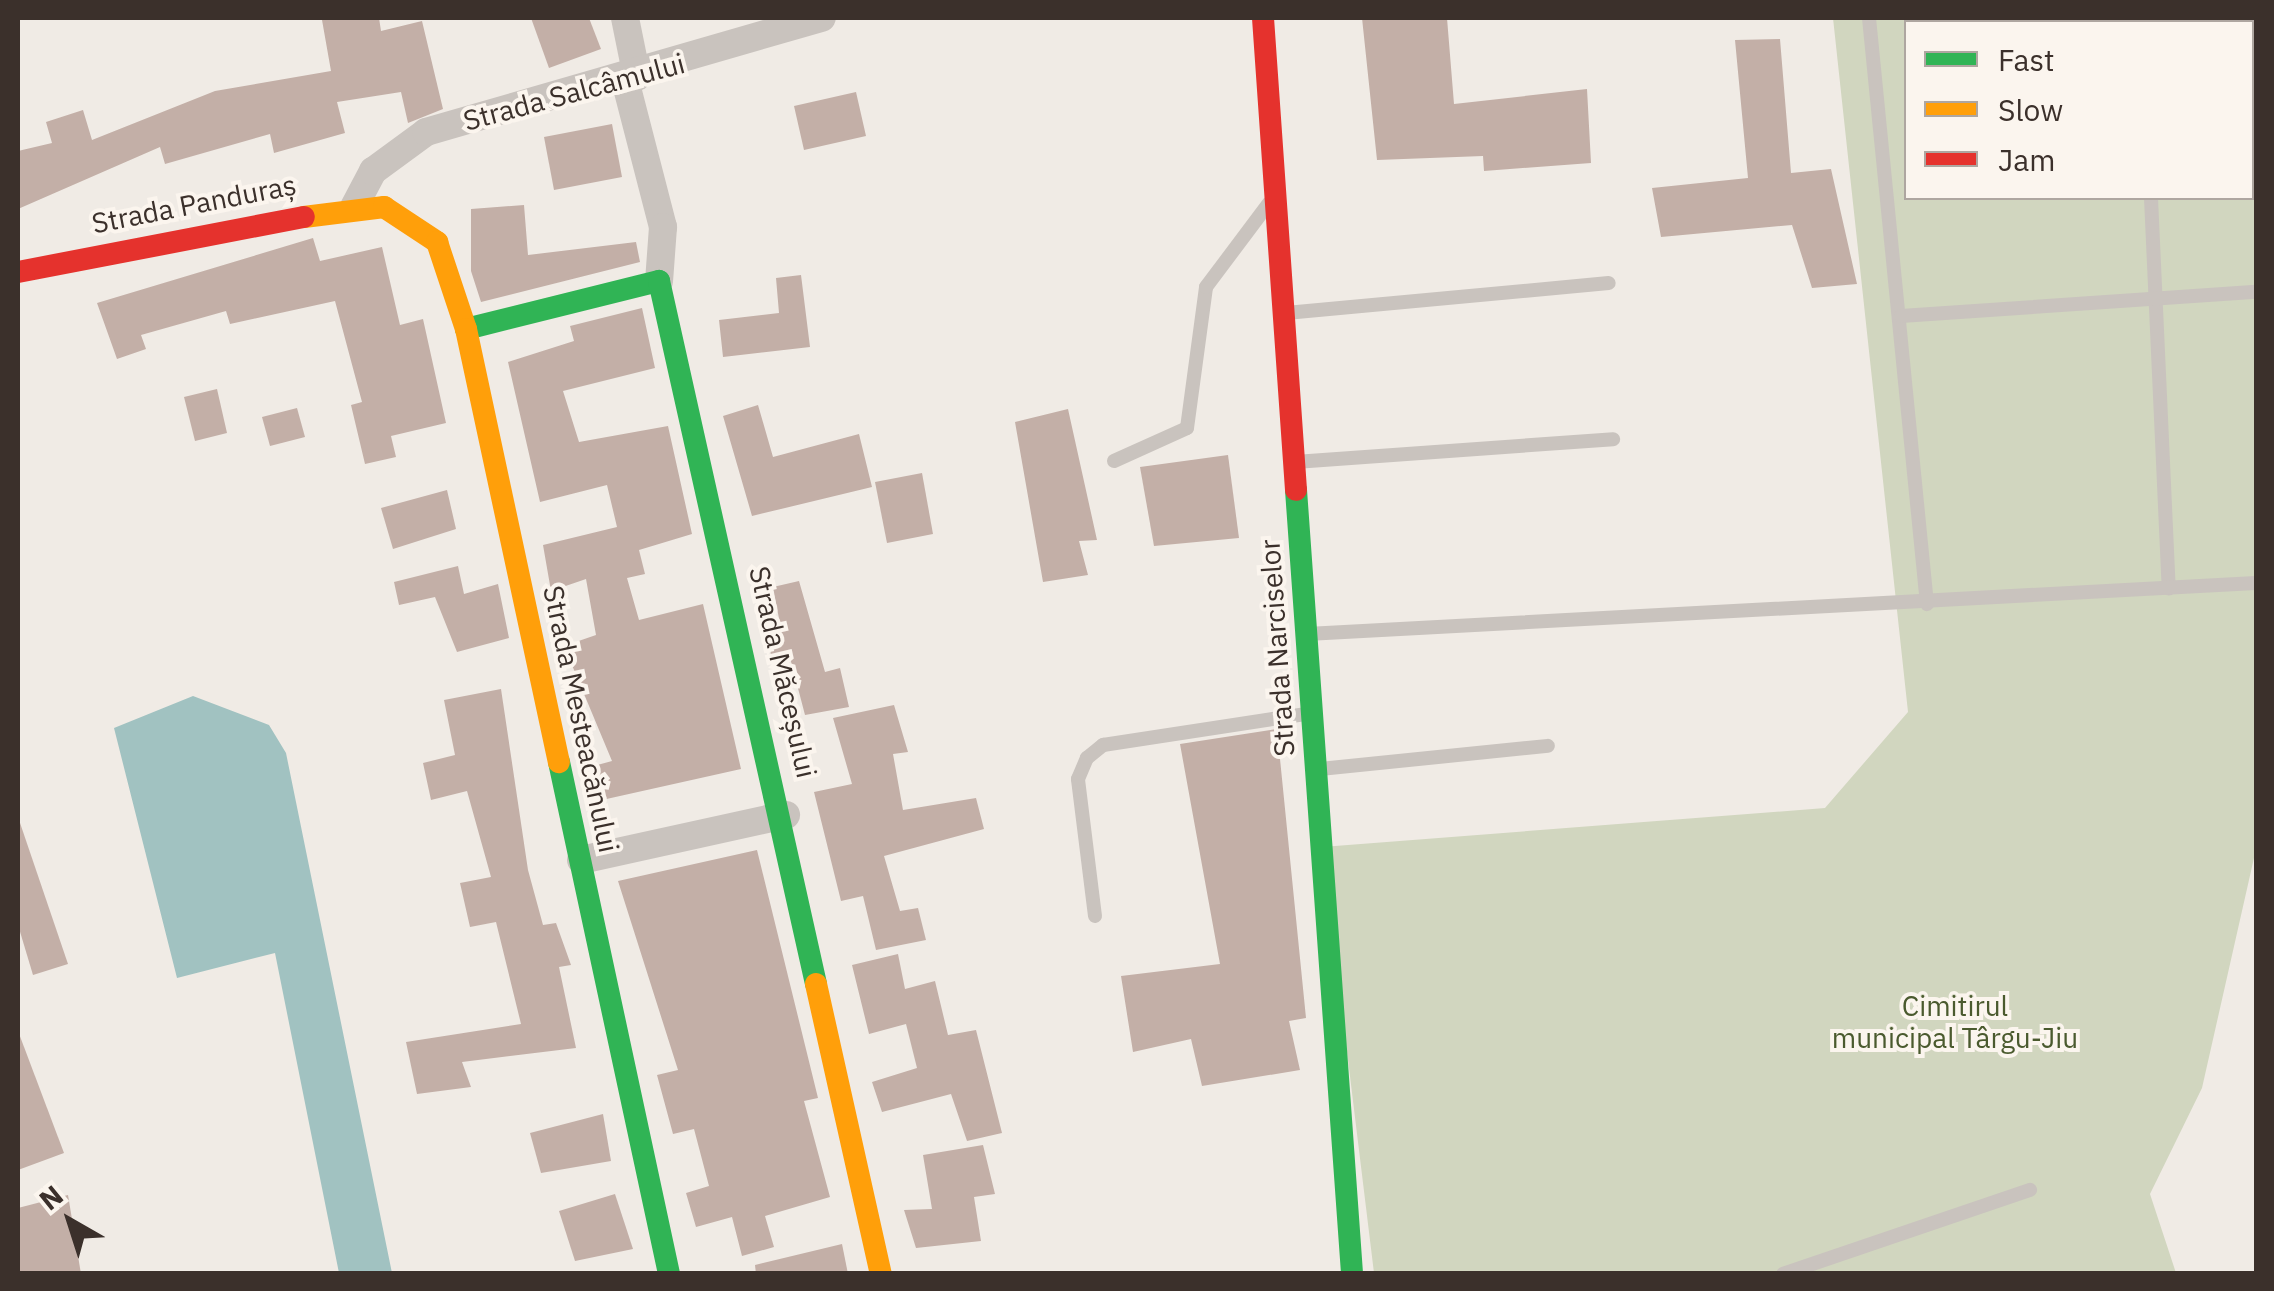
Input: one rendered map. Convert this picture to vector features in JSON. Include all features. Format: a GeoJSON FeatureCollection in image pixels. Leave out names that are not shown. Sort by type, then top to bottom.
{"type":"FeatureCollection","features":[{"type":"Feature","properties":{"kind":"street"},"geometry":{"type":"LineString","coordinates":[[466,330],[660,281],[661,212],[632,78],[626,18]]}},
{"type":"Feature","properties":{"kind":"street","name":"Strada Salcâmului"},"geometry":{"type":"LineString","coordinates":[[354,207],[373,171],[426,132],[522,99],[632,78],[822,18]]}},
{"type":"Feature","properties":{"kind":"street","name":"Strada Narciselor"},"geometry":{"type":"LineString","coordinates":[[1263,18],[1272,199],[1352,1274]]}},
{"type":"Feature","properties":{"kind":"street","name":"Strada Panduraș"},"geometry":{"type":"LineString","coordinates":[[18,272],[354,207],[384,208]]}},
{"type":"Feature","properties":{"kind":"street","name":"Strada Mesteacănului"},"geometry":{"type":"LineString","coordinates":[[384,208],[437,242],[466,330],[669,1274]]}},
{"type":"Feature","properties":{"kind":"street","name":"Strada Măceșului"},"geometry":{"type":"LineString","coordinates":[[660,281],[786,815],[882,1274]]}},
{"type":"Feature","properties":{"kind":"street"},"geometry":{"type":"LineString","coordinates":[[581,860],[786,815]]}},
{"type":"Feature","properties":{"kind":"lane"},"geometry":{"type":"LineString","coordinates":[[1869,18],[1927,604]]}},
{"type":"Feature","properties":{"kind":"lane"},"geometry":{"type":"LineString","coordinates":[[1114,461],[1187,428],[1206,287],[1272,199]]}},
{"type":"Feature","properties":{"kind":"lane"},"geometry":{"type":"LineString","coordinates":[[2151,200],[2159,295],[2169,589]]}},
{"type":"Feature","properties":{"kind":"lane"},"geometry":{"type":"LineString","coordinates":[[1282,314],[1609,283]]}},
{"type":"Feature","properties":{"kind":"lane"},"geometry":{"type":"LineString","coordinates":[[1901,316],[2159,295],[2256,292]]}},
{"type":"Feature","properties":{"kind":"lane"},"geometry":{"type":"LineString","coordinates":[[1294,462],[1613,438]]}},
{"type":"Feature","properties":{"kind":"lane"},"geometry":{"type":"LineString","coordinates":[[1306,634],[1927,604],[2256,583]]}},
{"type":"Feature","properties":{"kind":"lane"},"geometry":{"type":"LineString","coordinates":[[1094,916],[1078,779],[1087,758],[1104,746],[1312,713]]}},
{"type":"Feature","properties":{"kind":"lane"},"geometry":{"type":"LineString","coordinates":[[1316,770],[1548,746]]}},
{"type":"Feature","properties":{"kind":"lane"},"geometry":{"type":"LineString","coordinates":[[1782,1274],[2030,1190]]}},
{"type":"Feature","properties":{"kind":"green space","name":"Cimitirul municipal Târgu-Jiu"},"geometry":{"type":"Polygon","coordinates":[[[1833,18],[2256,18],[2256,849],[2202,1088],[2150,1194],[2176,1273],[1374,1273],[1322,847],[1825,808],[1908,712],[1833,18]]]}},
{"type":"Feature","properties":{"kind":"water"},"geometry":{"type":"Polygon","coordinates":[[[193,696],[269,725],[286,753],[392,1273],[339,1273],[275,953],[177,978],[114,728],[193,696]]]}},
{"type":"Feature","properties":{"kind":"building"},"geometry":{"type":"Polygon","coordinates":[[[379,18],[381,31],[422,21],[443,109],[408,123],[401,92],[337,102],[345,133],[274,153],[270,134],[165,164],[160,147],[18,209],[18,151],[52,143],[46,122],[83,110],[92,140],[215,91],[331,71],[322,20],[379,18]]]}},
{"type":"Feature","properties":{"kind":"building"},"geometry":{"type":"Polygon","coordinates":[[[531,18],[589,18],[601,49],[549,68],[531,18]]]}},
{"type":"Feature","properties":{"kind":"building"},"geometry":{"type":"Polygon","coordinates":[[[1362,18],[1447,18],[1454,104],[1587,89],[1591,163],[1484,171],[1483,156],[1377,160],[1362,18]]]}},
{"type":"Feature","properties":{"kind":"building"},"geometry":{"type":"Polygon","coordinates":[[[1780,39],[1791,173],[1831,169],[1857,284],[1812,288],[1792,225],[1661,237],[1652,188],[1748,178],[1735,40],[1780,39]]]}},
{"type":"Feature","properties":{"kind":"building"},"geometry":{"type":"Polygon","coordinates":[[[856,92],[866,136],[804,150],[794,106],[856,92]]]}},
{"type":"Feature","properties":{"kind":"building"},"geometry":{"type":"Polygon","coordinates":[[[612,124],[622,177],[554,190],[544,137],[612,124]]]}},
{"type":"Feature","properties":{"kind":"building"},"geometry":{"type":"Polygon","coordinates":[[[524,205],[528,255],[636,242],[640,262],[481,302],[471,271],[471,209],[524,205]]]}},
{"type":"Feature","properties":{"kind":"building"},"geometry":{"type":"Polygon","coordinates":[[[313,238],[320,261],[382,247],[400,325],[423,319],[446,423],[391,436],[396,457],[365,464],[351,405],[362,402],[335,301],[230,324],[226,311],[141,335],[146,349],[117,359],[97,303],[313,238]]]}},
{"type":"Feature","properties":{"kind":"building"},"geometry":{"type":"Polygon","coordinates":[[[801,275],[810,347],[723,357],[719,320],[779,313],[776,278],[801,275]]]}},
{"type":"Feature","properties":{"kind":"building"},"geometry":{"type":"Polygon","coordinates":[[[642,308],[655,368],[563,391],[579,442],[668,426],[692,534],[639,550],[645,574],[627,578],[639,620],[703,604],[741,769],[602,800],[590,767],[612,761],[564,646],[596,635],[586,579],[551,591],[543,545],[617,527],[607,485],[540,502],[508,362],[574,341],[570,326],[642,308]]]}},
{"type":"Feature","properties":{"kind":"building"},"geometry":{"type":"Polygon","coordinates":[[[217,389],[227,433],[195,441],[184,397],[217,389]]]}},
{"type":"Feature","properties":{"kind":"building"},"geometry":{"type":"Polygon","coordinates":[[[758,405],[773,457],[859,434],[872,487],[752,516],[723,416],[758,405]]]}},
{"type":"Feature","properties":{"kind":"building"},"geometry":{"type":"Polygon","coordinates":[[[297,408],[305,437],[270,446],[262,417],[297,408]]]}},
{"type":"Feature","properties":{"kind":"building"},"geometry":{"type":"Polygon","coordinates":[[[1068,409],[1097,540],[1079,541],[1088,575],[1043,582],[1015,422],[1068,409]]]}},
{"type":"Feature","properties":{"kind":"building"},"geometry":{"type":"Polygon","coordinates":[[[1228,455],[1239,538],[1154,546],[1140,467],[1228,455]]]}},
{"type":"Feature","properties":{"kind":"building"},"geometry":{"type":"Polygon","coordinates":[[[922,473],[933,534],[887,543],[875,482],[922,473]]]}},
{"type":"Feature","properties":{"kind":"building"},"geometry":{"type":"Polygon","coordinates":[[[447,490],[456,529],[393,549],[381,508],[447,490]]]}},
{"type":"Feature","properties":{"kind":"building"},"geometry":{"type":"Polygon","coordinates":[[[458,566],[464,594],[498,584],[509,638],[457,652],[435,597],[399,605],[394,582],[458,566]]]}},
{"type":"Feature","properties":{"kind":"building"},"geometry":{"type":"Polygon","coordinates":[[[799,581],[825,672],[840,668],[849,707],[805,715],[789,654],[771,657],[769,631],[781,629],[773,587],[799,581]]]}},
{"type":"Feature","properties":{"kind":"building"},"geometry":{"type":"Polygon","coordinates":[[[501,689],[528,870],[543,925],[556,923],[571,965],[559,967],[576,1048],[462,1062],[471,1087],[417,1094],[406,1042],[521,1024],[496,922],[470,927],[460,883],[491,877],[467,791],[431,800],[423,763],[455,755],[444,700],[501,689]]]}},
{"type":"Feature","properties":{"kind":"building"},"geometry":{"type":"Polygon","coordinates":[[[894,705],[908,752],[893,754],[903,810],[976,798],[984,829],[884,856],[900,911],[918,908],[926,940],[876,950],[863,896],[841,901],[814,792],[852,784],[833,718],[894,705]]]}},
{"type":"Feature","properties":{"kind":"building"},"geometry":{"type":"Polygon","coordinates":[[[1277,729],[1306,1018],[1289,1021],[1300,1070],[1202,1086],[1191,1039],[1133,1052],[1121,976],[1220,964],[1180,744],[1277,729]]]}},
{"type":"Feature","properties":{"kind":"building"},"geometry":{"type":"Polygon","coordinates":[[[18,817],[68,964],[33,975],[18,925],[18,817]]]}},
{"type":"Feature","properties":{"kind":"building"},"geometry":{"type":"Polygon","coordinates":[[[757,850],[818,1098],[804,1101],[830,1197],[765,1216],[774,1247],[742,1256],[732,1217],[696,1227],[686,1193],[709,1186],[694,1129],[673,1134],[657,1075],[678,1070],[618,881],[757,850]]]}},
{"type":"Feature","properties":{"kind":"building"},"geometry":{"type":"Polygon","coordinates":[[[898,954],[905,989],[935,981],[948,1035],[976,1030],[1002,1133],[967,1141],[951,1094],[882,1112],[872,1082],[917,1068],[906,1024],[869,1034],[852,965],[898,954]]]}},
{"type":"Feature","properties":{"kind":"building"},"geometry":{"type":"Polygon","coordinates":[[[18,1031],[64,1153],[18,1170],[18,1031]]]}},
{"type":"Feature","properties":{"kind":"building"},"geometry":{"type":"Polygon","coordinates":[[[603,1114],[611,1161],[541,1173],[530,1133],[603,1114]]]}},
{"type":"Feature","properties":{"kind":"building"},"geometry":{"type":"Polygon","coordinates":[[[983,1145],[995,1194],[974,1197],[981,1241],[916,1248],[904,1210],[932,1209],[923,1155],[983,1145]]]}},
{"type":"Feature","properties":{"kind":"building"},"geometry":{"type":"Polygon","coordinates":[[[615,1194],[633,1249],[575,1261],[559,1211],[615,1194]]]}},
{"type":"Feature","properties":{"kind":"building"},"geometry":{"type":"Polygon","coordinates":[[[68,1195],[81,1274],[18,1274],[18,1208],[68,1195]]]}},
{"type":"Feature","properties":{"kind":"building"},"geometry":{"type":"Polygon","coordinates":[[[842,1244],[848,1274],[756,1274],[755,1265],[842,1244]]]}},
{"type":"Feature","properties":{"kind":"traffic: fast"},"geometry":{"type":"LineString","coordinates":[[466,329],[659,281],[816,984]]}},
{"type":"Feature","properties":{"kind":"traffic: fast"},"geometry":{"type":"LineString","coordinates":[[1296,490],[1352,1274]]}},
{"type":"Feature","properties":{"kind":"traffic: fast"},"geometry":{"type":"LineString","coordinates":[[559,762],[669,1274]]}},
{"type":"Feature","properties":{"kind":"traffic: slow"},"geometry":{"type":"LineString","coordinates":[[304,217],[384,207],[437,242],[466,329],[559,762]]}},
{"type":"Feature","properties":{"kind":"traffic: slow"},"geometry":{"type":"LineString","coordinates":[[816,984],[881,1274]]}},
{"type":"Feature","properties":{"kind":"traffic: jam"},"geometry":{"type":"LineString","coordinates":[[1263,18],[1296,490]]}},
{"type":"Feature","properties":{"kind":"traffic: jam"},"geometry":{"type":"LineString","coordinates":[[18,272],[304,217]]}}]}
